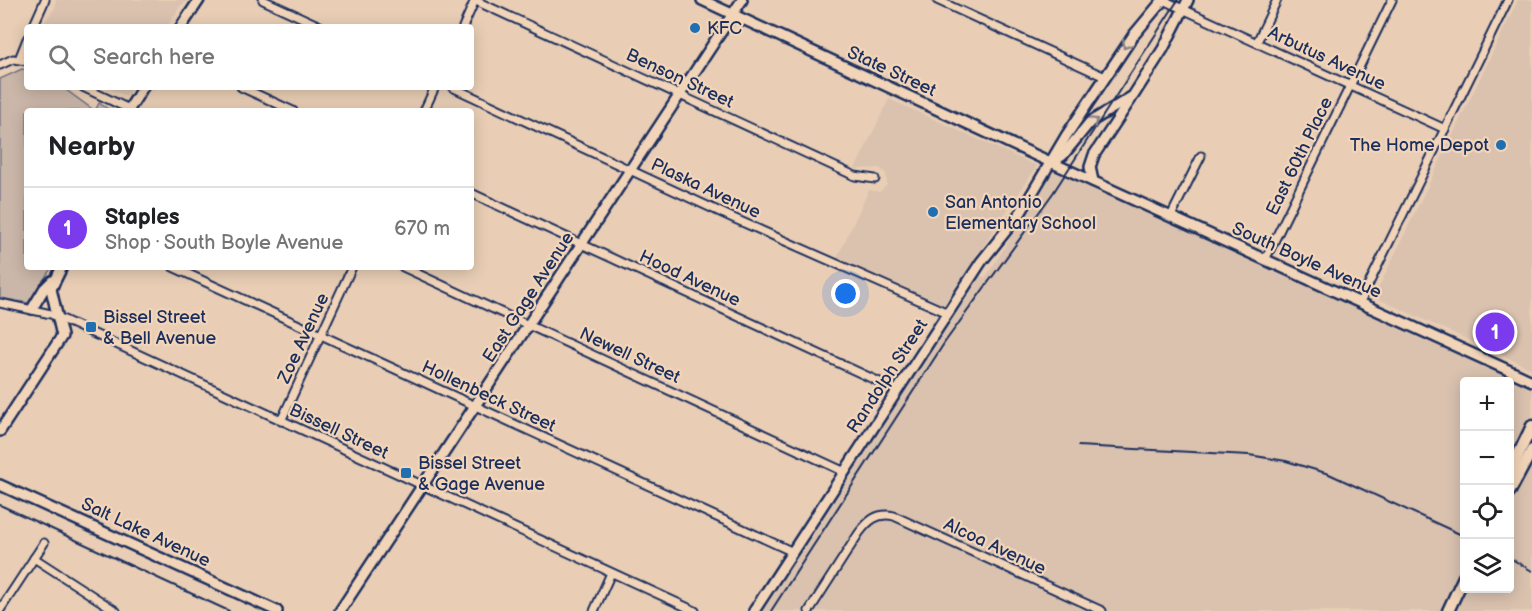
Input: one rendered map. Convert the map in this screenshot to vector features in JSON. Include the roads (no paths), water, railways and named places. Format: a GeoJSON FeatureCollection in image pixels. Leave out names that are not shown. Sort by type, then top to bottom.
{"type":"FeatureCollection","features":[{"type":"Feature","properties":{"kind":"main road"},"geometry":{"type":"LineString","coordinates":[[183,24],[199,0]]}},
{"type":"Feature","properties":{"kind":"main road","name":"State Street"},"geometry":{"type":"LineString","coordinates":[[702,0],[1068,169]]}},
{"type":"Feature","properties":{"kind":"main road","name":"East Gage Avenue"},"geometry":{"type":"LineString","coordinates":[[340,611],[742,0]]}},
{"type":"Feature","properties":{"kind":"main road","name":"Randolph Street"},"geometry":{"type":"LineString","coordinates":[[754,611],[981,262],[1021,212],[1053,162],[1066,136],[1132,36],[1163,0]]}},
{"type":"Feature","properties":{"kind":"main road","name":"Randolph Street"},"geometry":{"type":"LineString","coordinates":[[1053,162],[1063,155],[1090,123],[1132,96],[1163,49],[1188,0]]}},
{"type":"Feature","properties":{"kind":"main road"},"geometry":{"type":"LineString","coordinates":[[129,108],[141,90]]}},
{"type":"Feature","properties":{"kind":"main road"},"geometry":{"type":"LineString","coordinates":[[1094,180],[1090,167],[1094,155],[1132,96]]}},
{"type":"Feature","properties":{"kind":"main road","name":"South Boyle Avenue"},"geometry":{"type":"LineString","coordinates":[[1068,169],[1532,381]]}},
{"type":"Feature","properties":{"kind":"main road"},"geometry":{"type":"LineString","coordinates":[[32,309],[44,289],[60,270]]}},
{"type":"Feature","properties":{"kind":"main road"},"geometry":{"type":"LineString","coordinates":[[0,431],[57,345],[63,331],[51,294],[54,279]]}},
{"type":"Feature","properties":{"kind":"main road"},"geometry":{"type":"LineString","coordinates":[[1514,462],[1532,426]]}},
{"type":"Feature","properties":{"kind":"main road"},"geometry":{"type":"LineString","coordinates":[[1512,485],[1532,450]]}},
{"type":"Feature","properties":{"kind":"main road","name":"Salt Lake Avenue"},"geometry":{"type":"LineString","coordinates":[[0,485],[277,611]]}},
{"type":"Feature","properties":{"kind":"main road"},"geometry":{"type":"LineString","coordinates":[[1448,611],[1460,586]]}},
{"type":"Feature","properties":{"kind":"street"},"geometry":{"type":"LineString","coordinates":[[34,24],[45,0]]}},
{"type":"Feature","properties":{"kind":"street"},"geometry":{"type":"LineString","coordinates":[[263,0],[315,24]]}},
{"type":"Feature","properties":{"kind":"street"},"geometry":{"type":"LineString","coordinates":[[464,24],[475,0]]}},
{"type":"Feature","properties":{"kind":"street","name":"Benson Street"},"geometry":{"type":"LineString","coordinates":[[475,0],[855,176],[875,179]]}},
{"type":"Feature","properties":{"kind":"street"},"geometry":{"type":"LineString","coordinates":[[937,0],[1105,77]]}},
{"type":"Feature","properties":{"kind":"street","name":"Arbutus Avenue"},"geometry":{"type":"LineString","coordinates":[[1163,0],[1445,129]]}},
{"type":"Feature","properties":{"kind":"street"},"geometry":{"type":"LineString","coordinates":[[1257,42],[1277,0]]}},
{"type":"Feature","properties":{"kind":"street","name":"East 60th Place"},"geometry":{"type":"LineString","coordinates":[[1265,260],[1392,0]]}},
{"type":"Feature","properties":{"kind":"street"},"geometry":{"type":"LineString","coordinates":[[1360,302],[1508,0]]}},
{"type":"Feature","properties":{"kind":"street"},"geometry":{"type":"LineString","coordinates":[[0,65],[23,60]]}},
{"type":"Feature","properties":{"kind":"street"},"geometry":{"type":"LineString","coordinates":[[88,90],[124,108]]}},
{"type":"Feature","properties":{"kind":"street"},"geometry":{"type":"LineString","coordinates":[[248,90],[286,108]]}},
{"type":"Feature","properties":{"kind":"street"},"geometry":{"type":"LineString","coordinates":[[425,108],[434,90]]}},
{"type":"Feature","properties":{"kind":"street","name":"Plaska Avenue"},"geometry":{"type":"LineString","coordinates":[[458,90],[948,313]]}},
{"type":"Feature","properties":{"kind":"street"},"geometry":{"type":"LineString","coordinates":[[1171,216],[1201,156]]}},
{"type":"Feature","properties":{"kind":"street","name":"Hood Avenue"},"geometry":{"type":"LineString","coordinates":[[474,194],[897,390]]}},
{"type":"Feature","properties":{"kind":"street","name":"Hollenbeck Street"},"geometry":{"type":"LineString","coordinates":[[180,270],[792,552]]}},
{"type":"Feature","properties":{"kind":"street","name":"Zoe Avenue"},"geometry":{"type":"LineString","coordinates":[[281,421],[351,270]]}},
{"type":"Feature","properties":{"kind":"street","name":"Newell Street"},"geometry":{"type":"LineString","coordinates":[[410,270],[845,472]]}},
{"type":"Feature","properties":{"kind":"street","name":"Bissell Street"},"geometry":{"type":"LineString","coordinates":[[0,303],[32,309],[60,319],[695,611]]}},
{"type":"Feature","properties":{"kind":"street","name":"Alcoa Avenue"},"geometry":{"type":"LineString","coordinates":[[809,611],[859,533],[875,517],[891,515],[1102,611]]}},
{"type":"Feature","properties":{"kind":"street"},"geometry":{"type":"LineString","coordinates":[[0,610],[44,543]]}},
{"type":"Feature","properties":{"kind":"street"},"geometry":{"type":"LineString","coordinates":[[34,558],[116,611]]}},
{"type":"Feature","properties":{"kind":"street"},"geometry":{"type":"LineString","coordinates":[[594,611],[611,573]]}},
{"type":"Feature","properties":{"kind":"railway"},"geometry":{"type":"LineString","coordinates":[[771,611],[945,342],[1053,193],[1178,0]]}},
{"type":"Feature","properties":{"kind":"railway"},"geometry":{"type":"LineString","coordinates":[[1078,446],[1249,455],[1286,461],[1329,474],[1460,534]]}},
{"type":"Feature","properties":{"kind":"railway"},"geometry":{"type":"LineString","coordinates":[[0,505],[229,611]]}},
{"type":"Feature","properties":{"kind":"railway"},"geometry":{"type":"LineString","coordinates":[[1514,560],[1532,571]]}},
{"type":"Feature","properties":{"kind":"place","name":"KFC"},"geometry":{"type":"Point","coordinates":[695,28]}},
{"type":"Feature","properties":{"kind":"place","name":"The Home Depot"},"geometry":{"type":"Point","coordinates":[1501,145]}},
{"type":"Feature","properties":{"kind":"place","name":"San Antonio Elementary School"},"geometry":{"type":"Point","coordinates":[933,212]}},
{"type":"Feature","properties":{"kind":"place","name":"Bissel Street & Bell Avenue"},"geometry":{"type":"Point","coordinates":[91,327]}},
{"type":"Feature","properties":{"kind":"place","name":"Staples"},"geometry":{"type":"Point","coordinates":[1495,332]}},
{"type":"Feature","properties":{"kind":"place","name":"Bissel Street & Gage Avenue"},"geometry":{"type":"Point","coordinates":[406,473]}}]}
